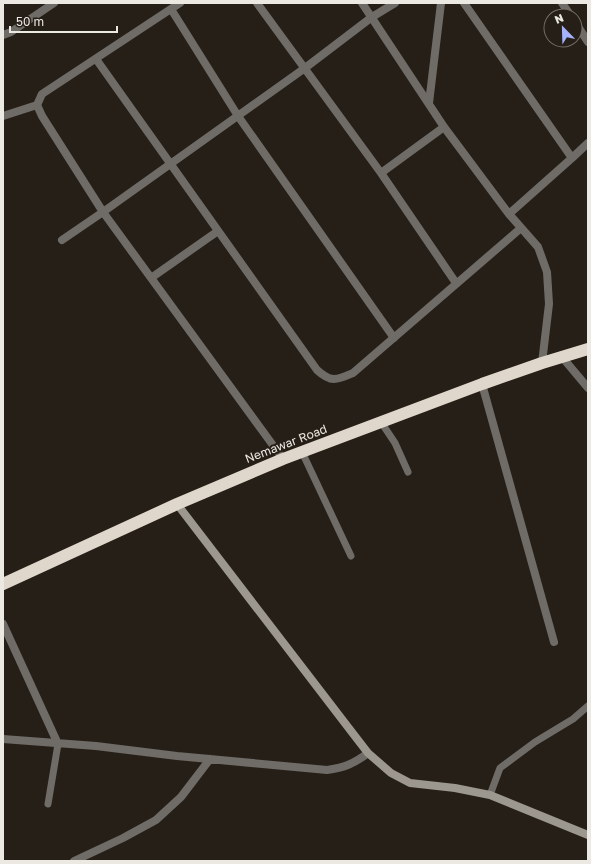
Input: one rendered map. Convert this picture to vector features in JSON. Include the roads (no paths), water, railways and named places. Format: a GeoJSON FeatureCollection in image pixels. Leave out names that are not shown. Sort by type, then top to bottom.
{"type":"FeatureCollection","features":[{"type":"Feature","properties":{"kind":"highway","name":"Nemawar Road"},"geometry":{"type":"LineString","coordinates":[[3,584],[177,504],[283,459],[482,384],[588,349]]}},
{"type":"Feature","properties":{"kind":"main road"},"geometry":{"type":"LineString","coordinates":[[177,504],[368,753],[391,773],[410,783],[455,788],[490,795],[588,834]]}},
{"type":"Feature","properties":{"kind":"street"},"geometry":{"type":"LineString","coordinates":[[3,35],[11,32],[54,3]]}},
{"type":"Feature","properties":{"kind":"street"},"geometry":{"type":"LineString","coordinates":[[3,116],[37,105],[42,94],[180,3]]}},
{"type":"Feature","properties":{"kind":"street"},"geometry":{"type":"LineString","coordinates":[[257,3],[381,173],[456,283]]}},
{"type":"Feature","properties":{"kind":"street"},"geometry":{"type":"LineString","coordinates":[[362,3],[444,127],[509,214],[538,247],[547,272],[549,304],[542,363]]}},
{"type":"Feature","properties":{"kind":"street"},"geometry":{"type":"LineString","coordinates":[[62,240],[305,68],[372,17],[395,3]]}},
{"type":"Feature","properties":{"kind":"street"},"geometry":{"type":"LineString","coordinates":[[429,103],[440,3]]}},
{"type":"Feature","properties":{"kind":"street"},"geometry":{"type":"LineString","coordinates":[[464,3],[572,158]]}},
{"type":"Feature","properties":{"kind":"street"},"geometry":{"type":"LineString","coordinates":[[171,9],[238,116],[394,338]]}},
{"type":"Feature","properties":{"kind":"street"},"geometry":{"type":"LineString","coordinates":[[96,59],[317,370],[324,377],[338,380],[353,373],[521,228]]}},
{"type":"Feature","properties":{"kind":"street"},"geometry":{"type":"LineString","coordinates":[[37,105],[42,116],[103,212],[283,459]]}},
{"type":"Feature","properties":{"kind":"street"},"geometry":{"type":"LineString","coordinates":[[381,173],[444,127]]}},
{"type":"Feature","properties":{"kind":"street"},"geometry":{"type":"LineString","coordinates":[[509,214],[588,142]]}},
{"type":"Feature","properties":{"kind":"street"},"geometry":{"type":"LineString","coordinates":[[151,278],[218,231]]}},
{"type":"Feature","properties":{"kind":"street"},"geometry":{"type":"LineString","coordinates":[[562,357],[588,388]]}},
{"type":"Feature","properties":{"kind":"street"},"geometry":{"type":"LineString","coordinates":[[482,384],[554,642]]}},
{"type":"Feature","properties":{"kind":"street"},"geometry":{"type":"LineString","coordinates":[[3,624],[58,744]]}},
{"type":"Feature","properties":{"kind":"street"},"geometry":{"type":"LineString","coordinates":[[3,739],[96,746],[210,759],[328,770],[342,768],[357,762],[368,753]]}},
{"type":"Feature","properties":{"kind":"street"},"geometry":{"type":"LineString","coordinates":[[74,861],[123,838],[156,820],[181,797],[210,759]]}},
{"type":"Feature","properties":{"kind":"lane"},"geometry":{"type":"LineString","coordinates":[[381,422],[395,443],[408,472]]}},
{"type":"Feature","properties":{"kind":"lane"},"geometry":{"type":"LineString","coordinates":[[302,452],[351,556]]}},
{"type":"Feature","properties":{"kind":"lane"},"geometry":{"type":"LineString","coordinates":[[490,795],[500,768],[535,742],[573,719],[588,706]]}},
{"type":"Feature","properties":{"kind":"lane"},"geometry":{"type":"LineString","coordinates":[[48,804],[58,744]]}}]}
